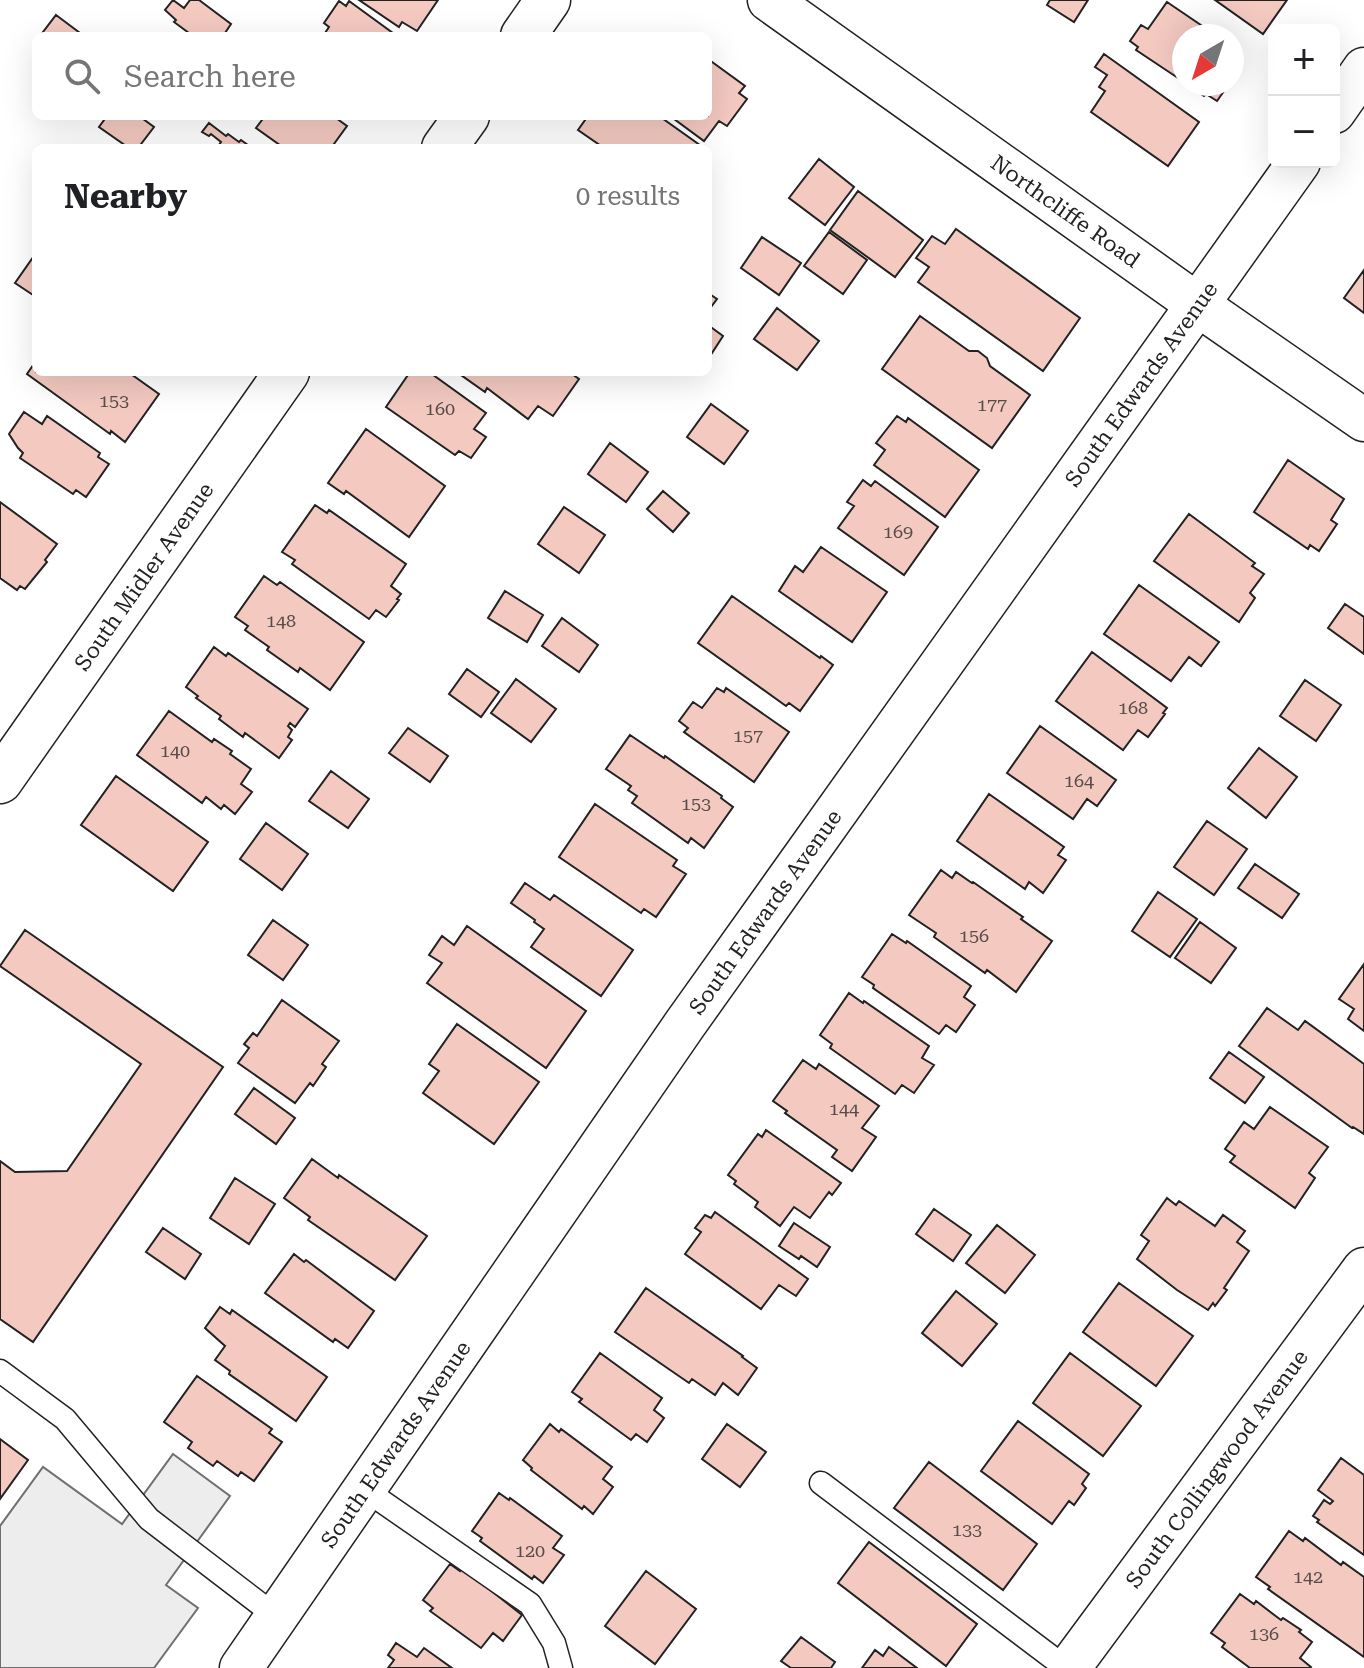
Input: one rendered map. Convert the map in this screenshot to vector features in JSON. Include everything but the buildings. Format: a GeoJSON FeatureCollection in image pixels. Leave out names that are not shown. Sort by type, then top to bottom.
{"type":"FeatureCollection","features":[{"type":"Feature","properties":{"kind":"main road"},"geometry":{"type":"LineString","coordinates":[[526,32],[548,0]]}},
{"type":"Feature","properties":{"kind":"main road"},"geometry":{"type":"LineString","coordinates":[[447,144],[464,120]]}},
{"type":"Feature","properties":{"kind":"main road","name":"South Midler Avenue"},"geometry":{"type":"LineString","coordinates":[[0,781],[284,376]]}},
{"type":"Feature","properties":{"kind":"street","name":"Northcliffe Road"},"geometry":{"type":"LineString","coordinates":[[769,0],[1364,420]]}},
{"type":"Feature","properties":{"kind":"street"},"geometry":{"type":"LineString","coordinates":[[1340,103],[1364,69]]}},
{"type":"Feature","properties":{"kind":"street","name":"South Edwards Avenue"},"geometry":{"type":"LineString","coordinates":[[241,1668],[685,1024],[1295,168]]}},
{"type":"Feature","properties":{"kind":"street","name":"South Collingwood Avenue"},"geometry":{"type":"LineString","coordinates":[[1067,1668],[1364,1269]]}},
{"type":"Feature","properties":{"kind":"lane"},"geometry":{"type":"LineString","coordinates":[[0,1371],[65,1419],[149,1519],[277,1617]]}},
{"type":"Feature","properties":{"kind":"lane"},"geometry":{"type":"LineString","coordinates":[[821,1483],[1067,1668]]}},
{"type":"Feature","properties":{"kind":"lane"},"geometry":{"type":"LineString","coordinates":[[364,1489],[530,1604],[554,1643],[561,1668]]}},
{"type":"Feature","properties":{"kind":"shaded area"},"geometry":{"type":"Polygon","coordinates":[[[173,1454],[230,1496],[166,1585],[198,1608],[154,1668],[0,1668],[0,1526],[43,1467],[122,1524],[173,1454]]]}}]}
